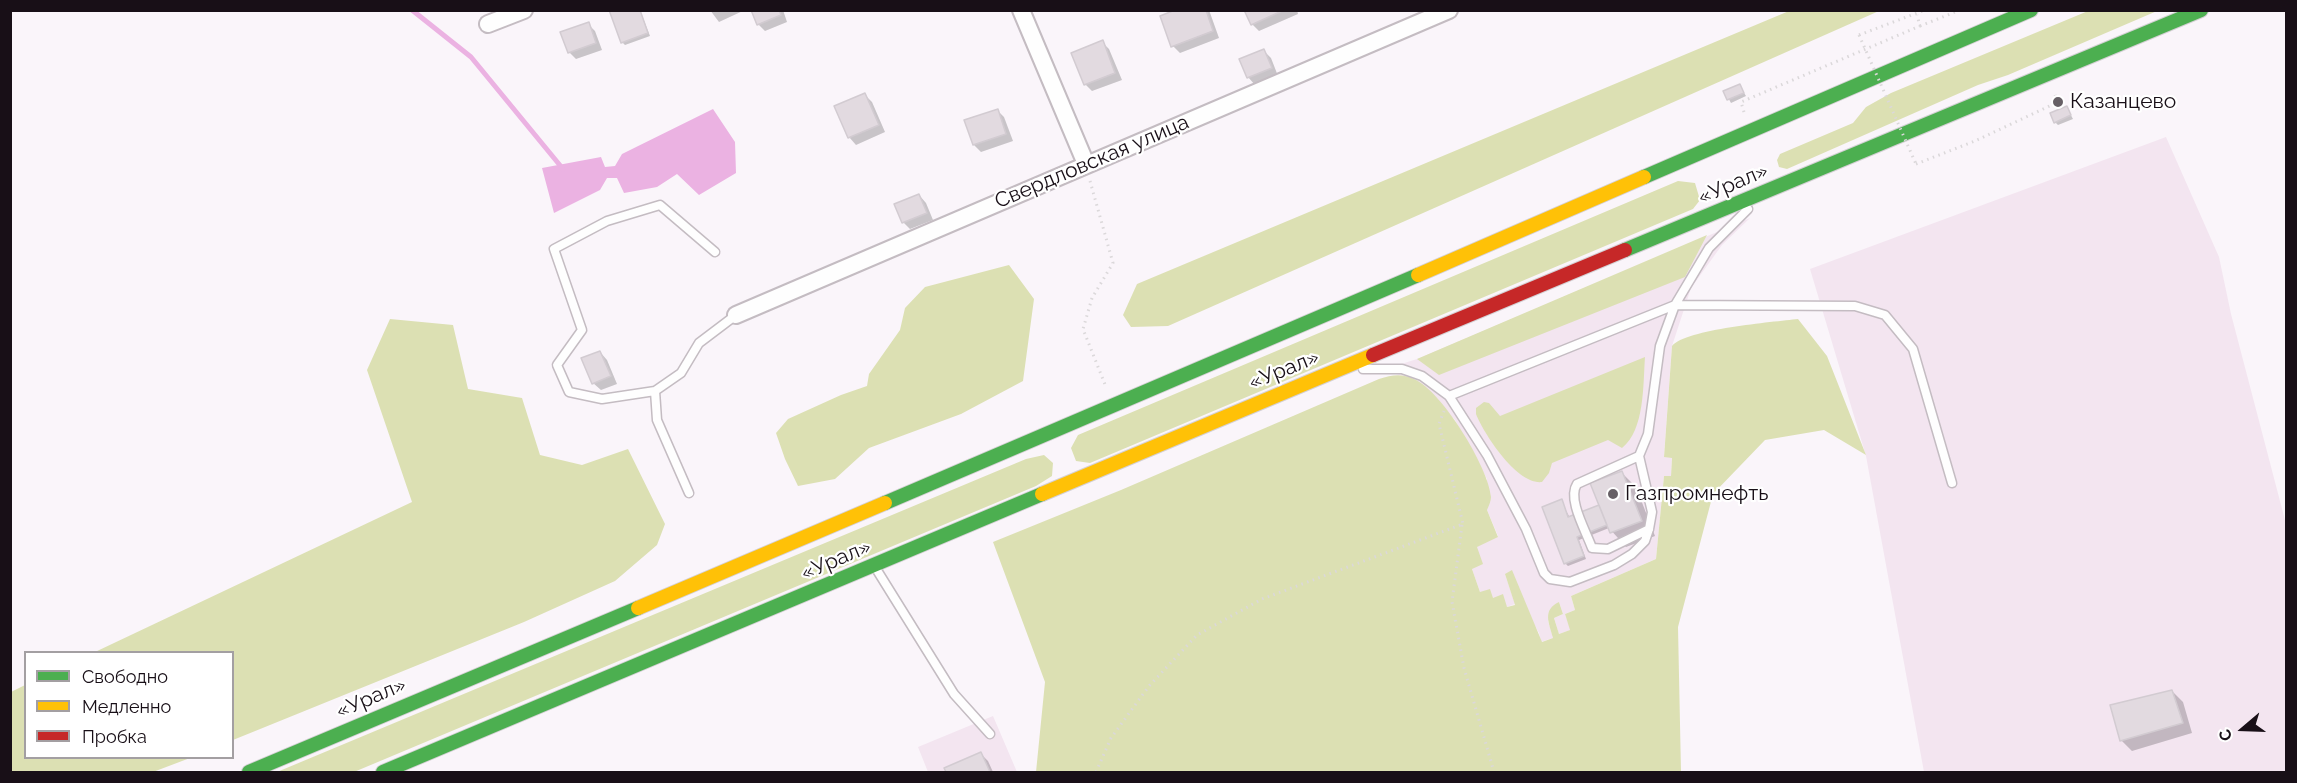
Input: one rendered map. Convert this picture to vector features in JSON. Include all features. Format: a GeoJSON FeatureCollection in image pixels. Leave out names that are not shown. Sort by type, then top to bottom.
{"type":"FeatureCollection","features":[{"type":"Feature","properties":{"kind":"main road","name":"«Урал»"},"geometry":{"type":"LineString","coordinates":[[249,772],[1114,406],[2031,10]]}},
{"type":"Feature","properties":{"kind":"main road","name":"«Урал»"},"geometry":{"type":"LineString","coordinates":[[383,772],[1198,428],[1786,185],[2201,10]]}},
{"type":"Feature","properties":{"kind":"street"},"geometry":{"type":"LineString","coordinates":[[488,24],[524,10]]}},
{"type":"Feature","properties":{"kind":"street"},"geometry":{"type":"LineString","coordinates":[[1021,10],[1086,164]]}},
{"type":"Feature","properties":{"kind":"street","name":"Свердловская улица"},"geometry":{"type":"LineString","coordinates":[[736,315],[1449,10]]}},
{"type":"Feature","properties":{"kind":"lane"},"geometry":{"type":"LineString","coordinates":[[1341,369],[1402,369],[1422,376],[1449,396],[1487,455],[1526,529],[1544,573],[1550,579],[1570,582],[1614,565],[1632,554],[1645,541],[1649,529],[1652,512],[1640,456],[1648,434],[1660,346],[1674,305],[1709,248],[1745,211],[1786,185]]}},
{"type":"Feature","properties":{"kind":"lane"},"geometry":{"type":"LineString","coordinates":[[716,252],[660,205],[607,221],[554,249],[582,330],[557,365],[569,392],[602,399],[655,391],[681,373],[699,343],[736,315]]}},
{"type":"Feature","properties":{"kind":"lane"},"geometry":{"type":"LineString","coordinates":[[1449,396],[1674,305],[1855,306],[1885,315],[1914,349],[1952,483]]}},
{"type":"Feature","properties":{"kind":"lane"},"geometry":{"type":"LineString","coordinates":[[655,391],[657,420],[689,493]]}},
{"type":"Feature","properties":{"kind":"lane"},"geometry":{"type":"LineString","coordinates":[[1640,456],[1577,484],[1573,489],[1573,499],[1592,548],[1608,549],[1649,529]]}},
{"type":"Feature","properties":{"kind":"lane"},"geometry":{"type":"LineString","coordinates":[[874,566],[954,694],[990,734]]}},
{"type":"Feature","properties":{"kind":"path"},"geometry":{"type":"LineString","coordinates":[[1926,10],[1859,35],[1916,164],[1975,141],[2058,102],[2048,75]]}},
{"type":"Feature","properties":{"kind":"path"},"geometry":{"type":"LineString","coordinates":[[1750,132],[1741,102],[1960,10]]}},
{"type":"Feature","properties":{"kind":"path"},"geometry":{"type":"LineString","coordinates":[[1917,15],[1920,26]]}},
{"type":"Feature","properties":{"kind":"path"},"geometry":{"type":"LineString","coordinates":[[1086,164],[1113,263],[1092,298],[1083,330],[1114,406]]}},
{"type":"Feature","properties":{"kind":"path"},"geometry":{"type":"LineString","coordinates":[[1449,396],[1439,424],[1462,524],[1452,602],[1464,668],[1494,772]]}},
{"type":"Feature","properties":{"kind":"path"},"geometry":{"type":"LineString","coordinates":[[1096,772],[1111,738],[1149,686],[1197,635],[1262,599],[1462,524]]}},
{"type":"Feature","properties":{"kind":"shaded area"},"geometry":{"type":"Polygon","coordinates":[[[713,109],[735,142],[736,173],[699,195],[677,174],[657,187],[624,193],[617,178],[607,178],[600,190],[554,213],[542,168],[601,157],[605,167],[615,166],[622,154],[713,109]]]}},
{"type":"Feature","properties":{"kind":"shaded area"},"geometry":{"type":"Polygon","coordinates":[[[2166,137],[2219,257],[2231,314],[2286,524],[2286,772],[1924,772],[1866,456],[1810,269],[2166,137]]]}},
{"type":"Feature","properties":{"kind":"shaded area"},"geometry":{"type":"Polygon","coordinates":[[[1750,218],[1722,245],[1691,288],[1672,346],[1664,456],[1672,457],[1671,476],[1664,476],[1656,559],[1571,596],[1575,610],[1565,614],[1571,630],[1559,634],[1554,618],[1563,614],[1559,602],[1548,621],[1553,638],[1541,642],[1539,633],[1505,574],[1515,604],[1507,607],[1480,592],[1472,569],[1476,547],[1498,536],[1487,510],[1487,479],[1455,420],[1416,380],[1396,374],[1373,373],[1417,359],[1750,218]]]}},
{"type":"Feature","properties":{"kind":"shaded area"},"geometry":{"type":"Polygon","coordinates":[[[993,716],[1017,772],[928,772],[918,747],[993,716]]]}},
{"type":"Feature","properties":{"kind":"green space"},"geometry":{"type":"Polygon","coordinates":[[[1789,11],[1879,11],[1168,326],[1131,327],[1123,315],[1137,284],[1789,11]]]}},
{"type":"Feature","properties":{"kind":"green space"},"geometry":{"type":"Polygon","coordinates":[[[2088,11],[2157,11],[2008,75],[1978,85],[1787,169],[1779,167],[1777,160],[1780,154],[1853,123],[1866,107],[1891,93],[2088,11]]]}},
{"type":"Feature","properties":{"kind":"green space"},"geometry":{"type":"Polygon","coordinates":[[[1678,181],[1695,183],[1700,200],[1693,209],[1090,463],[1076,461],[1071,448],[1078,435],[1678,181]]]}},
{"type":"Feature","properties":{"kind":"green space"},"geometry":{"type":"Polygon","coordinates":[[[1707,235],[1685,277],[1439,375],[1417,359],[1707,235]]]}},
{"type":"Feature","properties":{"kind":"green space"},"geometry":{"type":"Polygon","coordinates":[[[1009,265],[1034,299],[1023,381],[961,414],[869,448],[835,479],[798,486],[776,433],[788,419],[867,386],[869,374],[900,330],[905,308],[925,287],[1009,265]]]}},
{"type":"Feature","properties":{"kind":"green space"},"geometry":{"type":"Polygon","coordinates":[[[390,319],[453,325],[468,389],[522,398],[540,455],[582,465],[628,449],[665,524],[657,545],[615,581],[524,622],[234,740],[234,651],[97,651],[412,502],[367,370],[390,319]]]}},
{"type":"Feature","properties":{"kind":"green space"},"geometry":{"type":"Polygon","coordinates":[[[1798,319],[1827,356],[1866,455],[1824,430],[1765,440],[1713,494],[1678,627],[1681,772],[1036,772],[1045,682],[993,542],[1121,490],[1379,379],[1401,375],[1414,379],[1438,398],[1473,450],[1488,484],[1491,497],[1487,510],[1498,537],[1477,547],[1483,564],[1472,569],[1480,592],[1490,589],[1493,598],[1503,594],[1507,607],[1515,605],[1505,574],[1512,570],[1542,642],[1553,638],[1548,617],[1554,605],[1559,602],[1563,614],[1554,618],[1559,634],[1570,630],[1565,614],[1575,610],[1571,596],[1656,559],[1664,476],[1671,476],[1672,458],[1664,457],[1672,346],[1680,340],[1711,331],[1798,319]]]}},
{"type":"Feature","properties":{"kind":"green space"},"geometry":{"type":"Polygon","coordinates":[[[1645,357],[1639,418],[1630,440],[1622,448],[1608,440],[1552,463],[1549,473],[1542,482],[1532,481],[1512,467],[1494,445],[1476,414],[1476,408],[1484,402],[1489,403],[1500,416],[1645,357]]]}},
{"type":"Feature","properties":{"kind":"green space"},"geometry":{"type":"Polygon","coordinates":[[[1044,455],[1053,463],[1052,476],[1036,486],[354,772],[277,772],[1026,459],[1044,455]]]}},
{"type":"Feature","properties":{"kind":"green space"},"geometry":{"type":"Polygon","coordinates":[[[24,686],[24,759],[187,759],[153,772],[11,772],[11,692],[24,686]]]}},
{"type":"Feature","properties":{"kind":"building"},"geometry":{"type":"Polygon","coordinates":[[[609,10],[640,10],[648,33],[621,43],[609,10]]]}},
{"type":"Feature","properties":{"kind":"building"},"geometry":{"type":"Polygon","coordinates":[[[751,10],[779,10],[781,15],[757,25],[751,10]]]}},
{"type":"Feature","properties":{"kind":"building"},"geometry":{"type":"Polygon","coordinates":[[[1175,10],[1206,10],[1213,31],[1171,47],[1160,16],[1175,10]]]}},
{"type":"Feature","properties":{"kind":"building"},"geometry":{"type":"Polygon","coordinates":[[[1244,10],[1284,10],[1251,25],[1244,10]]]}},
{"type":"Feature","properties":{"kind":"building"},"geometry":{"type":"Polygon","coordinates":[[[589,22],[596,43],[568,53],[560,32],[589,22]]]}},
{"type":"Feature","properties":{"kind":"building"},"geometry":{"type":"Polygon","coordinates":[[[1103,40],[1115,73],[1084,85],[1071,53],[1103,40]]]}},
{"type":"Feature","properties":{"kind":"building"},"geometry":{"type":"Polygon","coordinates":[[[1264,49],[1272,68],[1247,78],[1239,59],[1264,49]]]}},
{"type":"Feature","properties":{"kind":"building"},"geometry":{"type":"Polygon","coordinates":[[[1740,84],[1744,93],[1727,100],[1723,91],[1740,84]]]}},
{"type":"Feature","properties":{"kind":"building"},"geometry":{"type":"Polygon","coordinates":[[[865,93],[879,125],[848,138],[834,106],[865,93]]]}},
{"type":"Feature","properties":{"kind":"building"},"geometry":{"type":"Polygon","coordinates":[[[2067,106],[2071,115],[2054,123],[2050,113],[2067,106]]]}},
{"type":"Feature","properties":{"kind":"building"},"geometry":{"type":"Polygon","coordinates":[[[998,109],[1006,134],[973,145],[964,120],[998,109]]]}},
{"type":"Feature","properties":{"kind":"building"},"geometry":{"type":"Polygon","coordinates":[[[919,194],[927,213],[902,223],[894,204],[919,194]]]}},
{"type":"Feature","properties":{"kind":"building"},"geometry":{"type":"Polygon","coordinates":[[[600,351],[611,376],[592,384],[581,358],[600,351]]]}},
{"type":"Feature","properties":{"kind":"building","name":"Газпромнефть"},"geometry":{"type":"Polygon","coordinates":[[[1622,471],[1642,521],[1610,533],[1590,483],[1622,471]]]}},
{"type":"Feature","properties":{"kind":"building"},"geometry":{"type":"Polygon","coordinates":[[[1562,499],[1568,517],[1599,505],[1607,525],[1577,537],[1584,556],[1564,564],[1542,507],[1562,499]]]}},
{"type":"Feature","properties":{"kind":"building"},"geometry":{"type":"Polygon","coordinates":[[[2172,690],[2183,723],[2120,741],[2110,705],[2172,690]]]}},
{"type":"Feature","properties":{"kind":"building"},"geometry":{"type":"Polygon","coordinates":[[[981,752],[990,772],[946,772],[944,768],[981,752]]]}},
{"type":"Feature","properties":{"kind":"waterway"},"geometry":{"type":"LineString","coordinates":[[412,10],[471,57],[563,169]]}},
{"type":"Feature","properties":{"kind":"traffic: fast"},"geometry":{"type":"LineString","coordinates":[[1644,177],[2031,10]]}},
{"type":"Feature","properties":{"kind":"traffic: fast"},"geometry":{"type":"LineString","coordinates":[[1625,250],[2201,10]]}},
{"type":"Feature","properties":{"kind":"traffic: fast"},"geometry":{"type":"LineString","coordinates":[[885,503],[1418,275]]}},
{"type":"Feature","properties":{"kind":"traffic: fast"},"geometry":{"type":"LineString","coordinates":[[383,772],[1042,494]]}},
{"type":"Feature","properties":{"kind":"traffic: fast"},"geometry":{"type":"LineString","coordinates":[[249,772],[638,608]]}},
{"type":"Feature","properties":{"kind":"traffic: slow"},"geometry":{"type":"LineString","coordinates":[[1418,275],[1644,177]]}},
{"type":"Feature","properties":{"kind":"traffic: slow"},"geometry":{"type":"LineString","coordinates":[[1042,494],[1373,355]]}},
{"type":"Feature","properties":{"kind":"traffic: slow"},"geometry":{"type":"LineString","coordinates":[[638,608],[885,503]]}},
{"type":"Feature","properties":{"kind":"traffic: jam"},"geometry":{"type":"LineString","coordinates":[[1373,355],[1625,250]]}},
{"type":"Feature","properties":{"kind":"place","name":"Казанцево"},"geometry":{"type":"Point","coordinates":[2058,102]}},
{"type":"Feature","properties":{"kind":"place","name":"Газпромнефть"},"geometry":{"type":"Point","coordinates":[1613,494]}}]}
